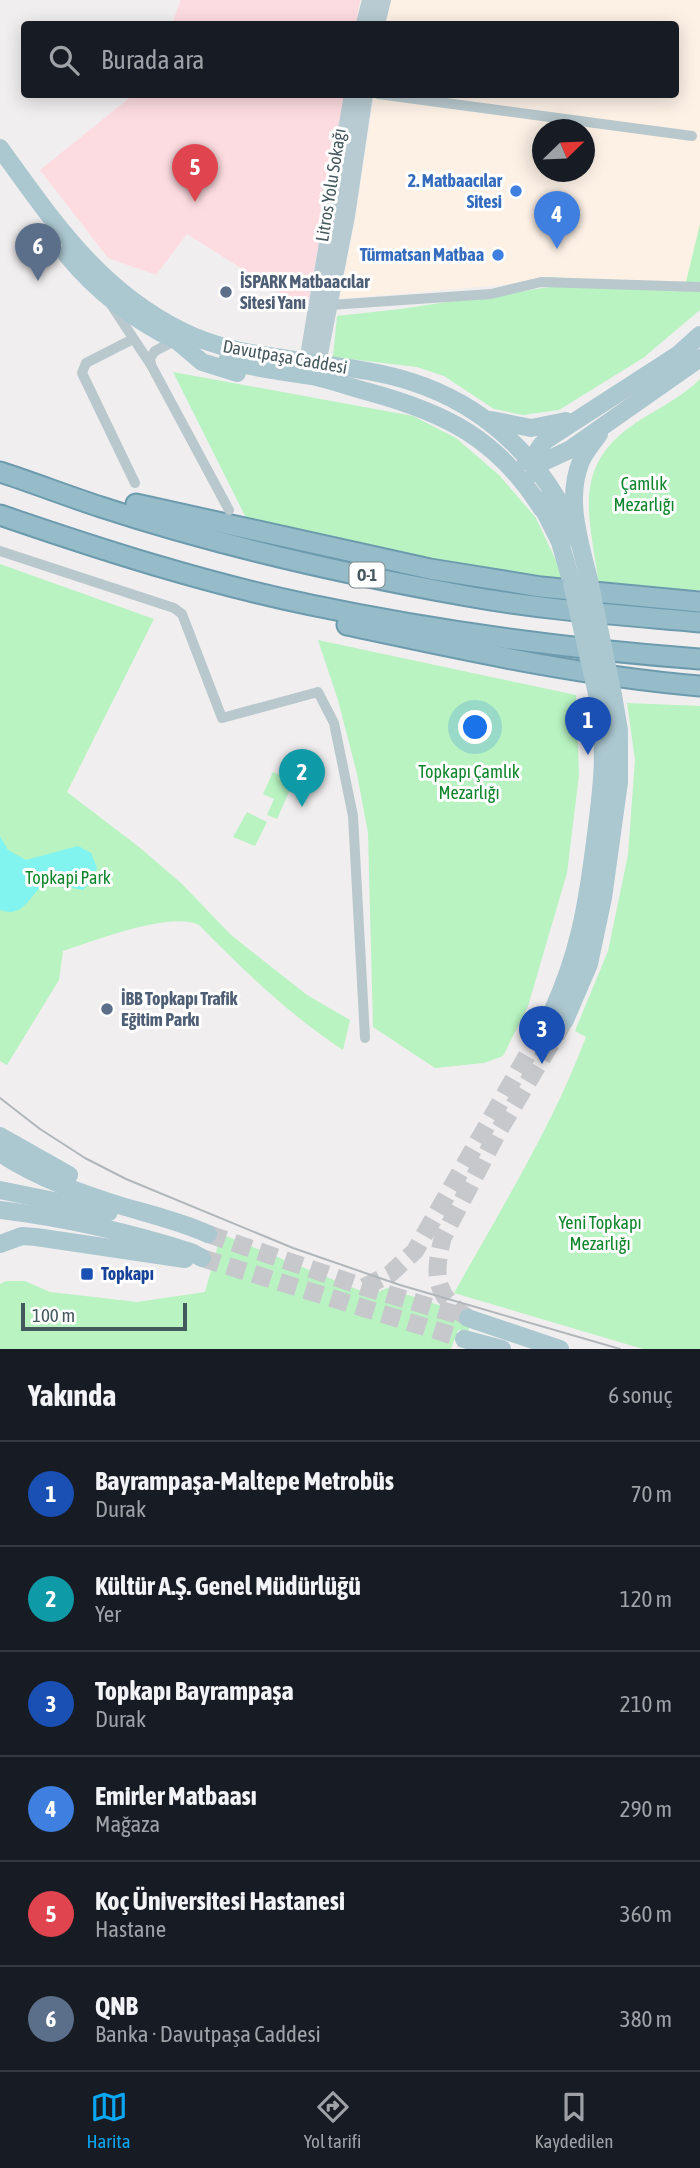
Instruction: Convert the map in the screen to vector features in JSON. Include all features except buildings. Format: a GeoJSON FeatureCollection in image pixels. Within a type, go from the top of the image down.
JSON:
{"type":"FeatureCollection","features":[{"type":"Feature","properties":{"kind":"highway","name":"O-1"},"geometry":{"type":"LineString","coordinates":[[0,472],[112,510],[237,546],[467,596],[569,611],[700,622]]}},
{"type":"Feature","properties":{"kind":"highway"},"geometry":{"type":"LineString","coordinates":[[42,485],[100,495],[430,569],[541,587],[700,602]]}},
{"type":"Feature","properties":{"kind":"highway","name":"O-1"},"geometry":{"type":"LineString","coordinates":[[0,515],[108,551],[310,605],[480,636],[578,649],[700,659]]}},
{"type":"Feature","properties":{"kind":"highway"},"geometry":{"type":"LineString","coordinates":[[252,591],[277,608],[400,636],[583,671],[700,686]]}},
{"type":"Feature","properties":{"kind":"main road"},"geometry":{"type":"LineString","coordinates":[[365,21],[370,0]]}},
{"type":"Feature","properties":{"kind":"main road"},"geometry":{"type":"LineString","coordinates":[[378,21],[383,0]]}},
{"type":"Feature","properties":{"kind":"main road","name":"Litros Yolu Sokağı"},"geometry":{"type":"LineString","coordinates":[[311,369],[351,98]]}},
{"type":"Feature","properties":{"kind":"main road","name":"Litros Yolu Sokağı"},"geometry":{"type":"LineString","coordinates":[[311,369],[330,305],[364,98]]}},
{"type":"Feature","properties":{"kind":"main road","name":"Davutpaşa Caddesi"},"geometry":{"type":"LineString","coordinates":[[0,148],[68,241],[128,298],[181,331],[222,347],[311,369],[425,408],[470,433],[499,455],[542,509]]}},
{"type":"Feature","properties":{"kind":"main road","name":"Davutpaşa Caddesi"},"geometry":{"type":"LineString","coordinates":[[0,166],[79,270],[105,295],[152,329],[229,361],[413,382],[455,400],[485,418],[533,463],[562,506],[578,541]]}},
{"type":"Feature","properties":{"kind":"main road"},"geometry":{"type":"LineString","coordinates":[[581,582],[542,509],[533,463],[539,447],[580,417],[678,354],[700,335]]}},
{"type":"Feature","properties":{"kind":"main road"},"geometry":{"type":"LineString","coordinates":[[425,408],[461,419],[480,430],[510,455],[533,463],[549,460],[700,358]]}},
{"type":"Feature","properties":{"kind":"main road"},"geometry":{"type":"LineString","coordinates":[[485,418],[531,428],[580,417]]}},
{"type":"Feature","properties":{"kind":"main road"},"geometry":{"type":"LineString","coordinates":[[558,1016],[589,964],[603,898],[619,782],[620,730],[606,696],[581,582],[574,505],[581,460],[603,426]]}},
{"type":"Feature","properties":{"kind":"main road"},"geometry":{"type":"LineString","coordinates":[[0,1136],[127,1207]]}},
{"type":"Feature","properties":{"kind":"main road"},"geometry":{"type":"LineString","coordinates":[[0,1153],[42,1176],[208,1234],[191,1233],[79,1205],[0,1190]]}},
{"type":"Feature","properties":{"kind":"main road"},"geometry":{"type":"LineString","coordinates":[[0,1210],[64,1218],[111,1228],[191,1252],[202,1258],[183,1259],[22,1236],[0,1244]]}},
{"type":"Feature","properties":{"kind":"main road"},"geometry":{"type":"LineString","coordinates":[[468,1318],[560,1349]]}},
{"type":"Feature","properties":{"kind":"main road"},"geometry":{"type":"LineString","coordinates":[[464,1339],[502,1349]]}},
{"type":"Feature","properties":{"kind":"street"},"geometry":{"type":"LineString","coordinates":[[408,98],[692,136]]}},
{"type":"Feature","properties":{"kind":"street"},"geometry":{"type":"LineString","coordinates":[[330,305],[491,295],[541,282],[700,287]]}},
{"type":"Feature","properties":{"kind":"street"},"geometry":{"type":"LineString","coordinates":[[105,295],[151,365],[229,510]]}},
{"type":"Feature","properties":{"kind":"street"},"geometry":{"type":"LineString","coordinates":[[133,339],[86,363],[82,373],[135,483]]}},
{"type":"Feature","properties":{"kind":"street"},"geometry":{"type":"LineString","coordinates":[[151,365],[150,358],[155,351],[176,340]]}},
{"type":"Feature","properties":{"kind":"street"},"geometry":{"type":"LineString","coordinates":[[0,551],[174,608],[182,614],[222,718],[318,692],[334,723],[353,816],[365,1038]]}},
{"type":"Feature","properties":{"kind":"shaded area"},"geometry":{"type":"Polygon","coordinates":[[[181,0],[360,0],[356,21],[173,21],[181,0]]]}},
{"type":"Feature","properties":{"kind":"shaded area","name":"2. Matbaacılar Sitesi"},"geometry":{"type":"Polygon","coordinates":[[[388,0],[700,0],[700,224],[685,286],[548,277],[523,283],[339,299],[355,221],[374,98],[679,98],[679,21],[385,21],[388,0]]]}},
{"type":"Feature","properties":{"kind":"shaded area"},"geometry":{"type":"Polygon","coordinates":[[[129,98],[343,98],[307,310],[187,234],[156,275],[108,258],[40,170],[129,98]]]}},
{"type":"Feature","properties":{"kind":"green space"},"geometry":{"type":"Polygon","coordinates":[[[700,224],[700,310],[643,358],[559,410],[523,415],[494,409],[444,376],[417,367],[333,357],[337,316],[550,287],[548,277],[685,286],[700,224]]]}},
{"type":"Feature","properties":{"kind":"green space"},"geometry":{"type":"Polygon","coordinates":[[[173,372],[413,416],[456,438],[499,475],[536,518],[558,565],[563,583],[518,578],[248,522],[173,372]]]}},
{"type":"Feature","properties":{"kind":"green space","name":"Çamlık Mezarlığı"},"geometry":{"type":"Polygon","coordinates":[[[700,379],[700,590],[599,587],[589,517],[589,496],[601,457],[615,439],[700,379]]]}},
{"type":"Feature","properties":{"kind":"green space","name":"Topkapi Park"},"geometry":{"type":"Polygon","coordinates":[[[0,564],[154,619],[67,792],[181,883],[231,935],[307,995],[350,1020],[343,1050],[268,992],[199,925],[170,922],[132,929],[63,951],[59,980],[7,1065],[0,1061],[0,564]]]}},
{"type":"Feature","properties":{"kind":"green space","name":"Topkapı Çamlık Mezarlığı"},"geometry":{"type":"Polygon","coordinates":[[[318,640],[576,695],[579,775],[567,873],[528,1006],[503,1056],[484,1063],[435,1068],[373,1027],[368,833],[357,774],[338,700],[318,640]]]}},
{"type":"Feature","properties":{"kind":"green space","name":"Yeni Topkapı Mezarlığı"},"geometry":{"type":"Polygon","coordinates":[[[627,703],[700,706],[700,1349],[643,1349],[454,1293],[542,1135],[586,1037],[575,1031],[608,951],[628,855],[635,760],[627,703]]]}},
{"type":"Feature","properties":{"kind":"green space"},"geometry":{"type":"Polygon","coordinates":[[[273,772],[293,783],[277,819],[267,815],[274,799],[263,794],[273,772]]]}},
{"type":"Feature","properties":{"kind":"green space"},"geometry":{"type":"Polygon","coordinates":[[[247,812],[267,822],[255,846],[233,837],[247,812]]]}},
{"type":"Feature","properties":{"kind":"green space"},"geometry":{"type":"Polygon","coordinates":[[[221,1234],[371,1295],[387,1288],[472,1316],[468,1332],[458,1330],[451,1349],[0,1349],[0,1284],[6,1281],[25,1281],[50,1292],[137,1302],[205,1292],[221,1234]]]}},
{"type":"Feature","properties":{"kind":"water"},"geometry":{"type":"Polygon","coordinates":[[[0,836],[8,850],[26,860],[78,846],[91,853],[97,868],[91,882],[83,890],[46,883],[21,908],[8,912],[0,910],[0,836]]]}},
{"type":"Feature","properties":{"kind":"tunnel"},"geometry":{"type":"LineString","coordinates":[[364,1287],[390,1274],[415,1251],[552,1012]]}},
{"type":"Feature","properties":{"kind":"tunnel"},"geometry":{"type":"LineString","coordinates":[[468,1318],[448,1301],[439,1283],[438,1262],[443,1237],[498,1132],[565,1020]]}},
{"type":"Feature","properties":{"kind":"tunnel"},"geometry":{"type":"LineString","coordinates":[[208,1234],[364,1287],[458,1315]]}},
{"type":"Feature","properties":{"kind":"tunnel"},"geometry":{"type":"LineString","coordinates":[[202,1258],[464,1339]]}},
{"type":"Feature","properties":{"kind":"tram line"},"geometry":{"type":"LineString","coordinates":[[0,1098],[40,1129],[85,1158],[126,1179],[293,1248],[400,1285],[620,1349]]}},
{"type":"Feature","properties":{"kind":"place","name":"2. Matbaacılar Sitesi"},"geometry":{"type":"Point","coordinates":[516,191]}},
{"type":"Feature","properties":{"kind":"place","name":"Koç Üniversitesi Hastanesi"},"geometry":{"type":"Point","coordinates":[195,202]}},
{"type":"Feature","properties":{"kind":"place","name":"Emirler Matbaası"},"geometry":{"type":"Point","coordinates":[557,249]}},
{"type":"Feature","properties":{"kind":"place","name":"Türmatsan Matbaa"},"geometry":{"type":"Point","coordinates":[498,255]}},
{"type":"Feature","properties":{"kind":"place","name":"QNB"},"geometry":{"type":"Point","coordinates":[38,281]}},
{"type":"Feature","properties":{"kind":"place","name":"İSPARK Matbaacılar Sitesi Yanı"},"geometry":{"type":"Point","coordinates":[226,292]}},
{"type":"Feature","properties":{"kind":"place","name":"Bayrampaşa-Maltepe Metrobüs"},"geometry":{"type":"Point","coordinates":[588,755]}},
{"type":"Feature","properties":{"kind":"place","name":"Kültür A.Ş. Genel Müdürlüğü"},"geometry":{"type":"Point","coordinates":[302,807]}},
{"type":"Feature","properties":{"kind":"place","name":"İBB Topkapı Trafik Eğitim Parkı"},"geometry":{"type":"Point","coordinates":[107,1009]}},
{"type":"Feature","properties":{"kind":"place","name":"Topkapı Bayrampaşa"},"geometry":{"type":"Point","coordinates":[542,1064]}},
{"type":"Feature","properties":{"kind":"place","name":"Topkapı"},"geometry":{"type":"Point","coordinates":[87,1274]}}]}
